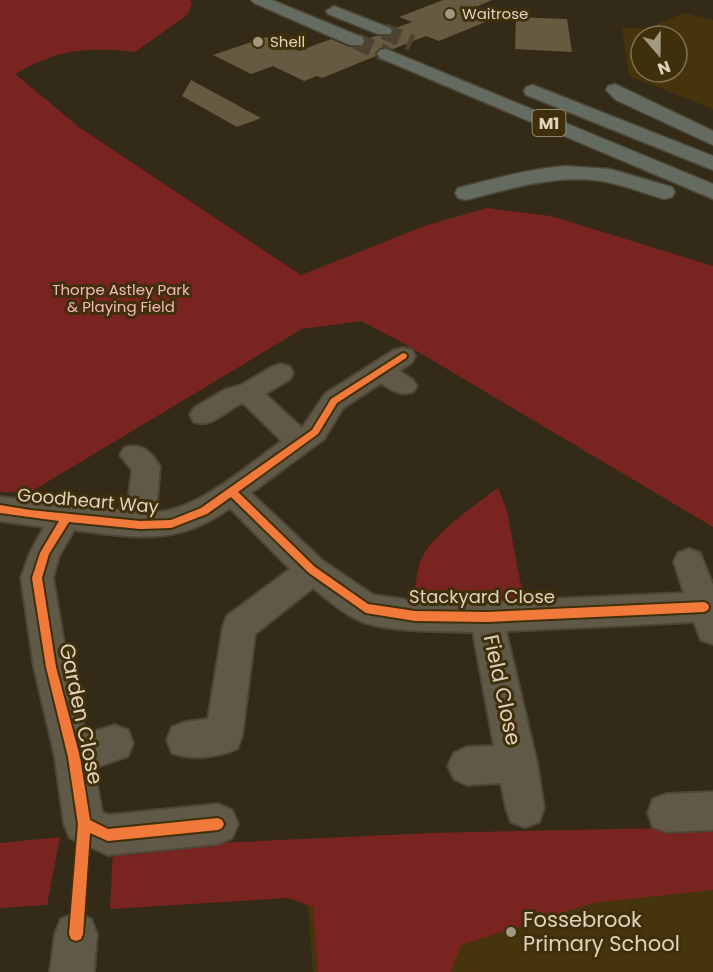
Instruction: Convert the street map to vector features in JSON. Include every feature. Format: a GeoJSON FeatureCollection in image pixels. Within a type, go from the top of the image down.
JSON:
{"type":"FeatureCollection","features":[{"type":"Feature","properties":{"kind":"highway"},"geometry":{"type":"LineString","coordinates":[[259,0],[356,41]]}},
{"type":"Feature","properties":{"kind":"highway"},"geometry":{"type":"LineString","coordinates":[[318,4],[384,31]]}},
{"type":"Feature","properties":{"kind":"highway","name":"M1"},"geometry":{"type":"LineString","coordinates":[[386,54],[713,192]]}},
{"type":"Feature","properties":{"kind":"highway","name":"M1"},"geometry":{"type":"LineString","coordinates":[[519,86],[713,164]]}},
{"type":"Feature","properties":{"kind":"highway"},"geometry":{"type":"LineString","coordinates":[[615,90],[713,139]]}},
{"type":"Feature","properties":{"kind":"highway"},"geometry":{"type":"LineString","coordinates":[[466,193],[527,176],[583,171],[632,181],[713,211]]}},
{"type":"Feature","properties":{"kind":"street","name":"Goodheart Way"},"geometry":{"type":"LineString","coordinates":[[0,509],[140,525],[171,524],[204,511],[315,432],[334,401],[392,363],[404,386]]}},
{"type":"Feature","properties":{"kind":"street"},"geometry":{"type":"LineString","coordinates":[[203,415],[234,392],[281,373]]}},
{"type":"Feature","properties":{"kind":"street"},"geometry":{"type":"LineString","coordinates":[[234,392],[300,442]]}},
{"type":"Feature","properties":{"kind":"street"},"geometry":{"type":"LineString","coordinates":[[134,455],[146,467],[140,525]]}},
{"type":"Feature","properties":{"kind":"street","name":"Stackyard Close"},"geometry":{"type":"LineString","coordinates":[[231,491],[312,570],[366,608],[415,616],[709,618],[689,562]]}},
{"type":"Feature","properties":{"kind":"street","name":"Garden Close"},"geometry":{"type":"LineString","coordinates":[[66,518],[45,553],[37,578],[51,667],[74,757],[84,824],[108,835],[218,824]]}},
{"type":"Feature","properties":{"kind":"street"},"geometry":{"type":"LineString","coordinates":[[184,740],[224,736],[239,627],[312,570]]}},
{"type":"Feature","properties":{"kind":"street","name":"Field Close"},"geometry":{"type":"LineString","coordinates":[[487,617],[518,763],[525,808]]}},
{"type":"Feature","properties":{"kind":"street"},"geometry":{"type":"LineString","coordinates":[[74,757],[115,743]]}},
{"type":"Feature","properties":{"kind":"street","name":"Field Close"},"geometry":{"type":"LineString","coordinates":[[467,766],[518,763]]}},
{"type":"Feature","properties":{"kind":"street"},"geometry":{"type":"LineString","coordinates":[[667,813],[713,811]]}},
{"type":"Feature","properties":{"kind":"shaded area"},"geometry":{"type":"Polygon","coordinates":[[[684,13],[713,20],[713,109],[649,84],[689,84],[689,24],[658,24],[684,13]]]}},
{"type":"Feature","properties":{"kind":"shaded area"},"geometry":{"type":"Polygon","coordinates":[[[622,27],[629,28],[629,76],[622,27]]]}},
{"type":"Feature","properties":{"kind":"shaded area","name":"Fossebrook Primary School"},"geometry":{"type":"Polygon","coordinates":[[[713,862],[713,972],[313,972],[307,892],[713,862]]]}},
{"type":"Feature","properties":{"kind":"green space","name":"Thorpe Astley Park & Playing Field"},"geometry":{"type":"Polygon","coordinates":[[[0,0],[190,0],[192,5],[187,15],[135,52],[86,50],[73,52],[46,59],[15,74],[79,127],[301,275],[424,226],[487,208],[551,216],[713,266],[713,527],[405,344],[361,321],[302,329],[29,493],[0,492],[0,0]]]}},
{"type":"Feature","properties":{"kind":"green space"},"geometry":{"type":"Polygon","coordinates":[[[498,488],[507,511],[520,581],[535,614],[415,616],[417,577],[424,554],[453,522],[498,488]]]}},
{"type":"Feature","properties":{"kind":"green space"},"geometry":{"type":"Polygon","coordinates":[[[713,827],[713,890],[592,903],[461,945],[451,972],[318,972],[313,907],[288,898],[110,909],[113,848],[430,833],[713,827]]]}},
{"type":"Feature","properties":{"kind":"green space"},"geometry":{"type":"Polygon","coordinates":[[[60,837],[47,905],[0,908],[0,843],[60,837]]]}},
{"type":"Feature","properties":{"kind":"building"},"geometry":{"type":"Polygon","coordinates":[[[443,0],[492,0],[460,14],[500,16],[439,41],[426,36],[393,49],[380,48],[375,53],[376,56],[322,78],[317,76],[304,81],[273,66],[251,74],[213,55],[266,37],[299,51],[331,39],[349,47],[362,47],[366,39],[390,36],[394,32],[393,29],[412,22],[399,17],[443,0]]]}},
{"type":"Feature","properties":{"kind":"building"},"geometry":{"type":"Polygon","coordinates":[[[516,17],[567,19],[572,52],[515,49],[516,17]]]}},
{"type":"Feature","properties":{"kind":"building"},"geometry":{"type":"Polygon","coordinates":[[[191,80],[261,118],[237,127],[182,96],[191,80]]]}},
{"type":"Feature","properties":{"kind":"tunnel"},"geometry":{"type":"LineString","coordinates":[[384,31],[412,43]]}},
{"type":"Feature","properties":{"kind":"tunnel"},"geometry":{"type":"LineString","coordinates":[[356,41],[386,54]]}},
{"type":"Feature","properties":{"kind":"cycle path"},"geometry":{"type":"LineString","coordinates":[[0,509],[140,525],[171,524],[204,511],[315,432],[334,401],[403,356]]}},
{"type":"Feature","properties":{"kind":"cycle path"},"geometry":{"type":"LineString","coordinates":[[231,491],[312,570],[366,608],[415,616],[487,617],[704,607]]}},
{"type":"Feature","properties":{"kind":"cycle path"},"geometry":{"type":"LineString","coordinates":[[66,518],[45,553],[37,578],[51,667],[74,757],[84,824],[108,835],[218,824]]}},
{"type":"Feature","properties":{"kind":"cycle path"},"geometry":{"type":"LineString","coordinates":[[76,934],[84,824]]}},
{"type":"Feature","properties":{"kind":"place","name":"Waitrose"},"geometry":{"type":"Point","coordinates":[450,14]}},
{"type":"Feature","properties":{"kind":"place","name":"Shell"},"geometry":{"type":"Point","coordinates":[258,42]}},
{"type":"Feature","properties":{"kind":"place","name":"Fossebrook Primary School"},"geometry":{"type":"Point","coordinates":[511,932]}}]}
